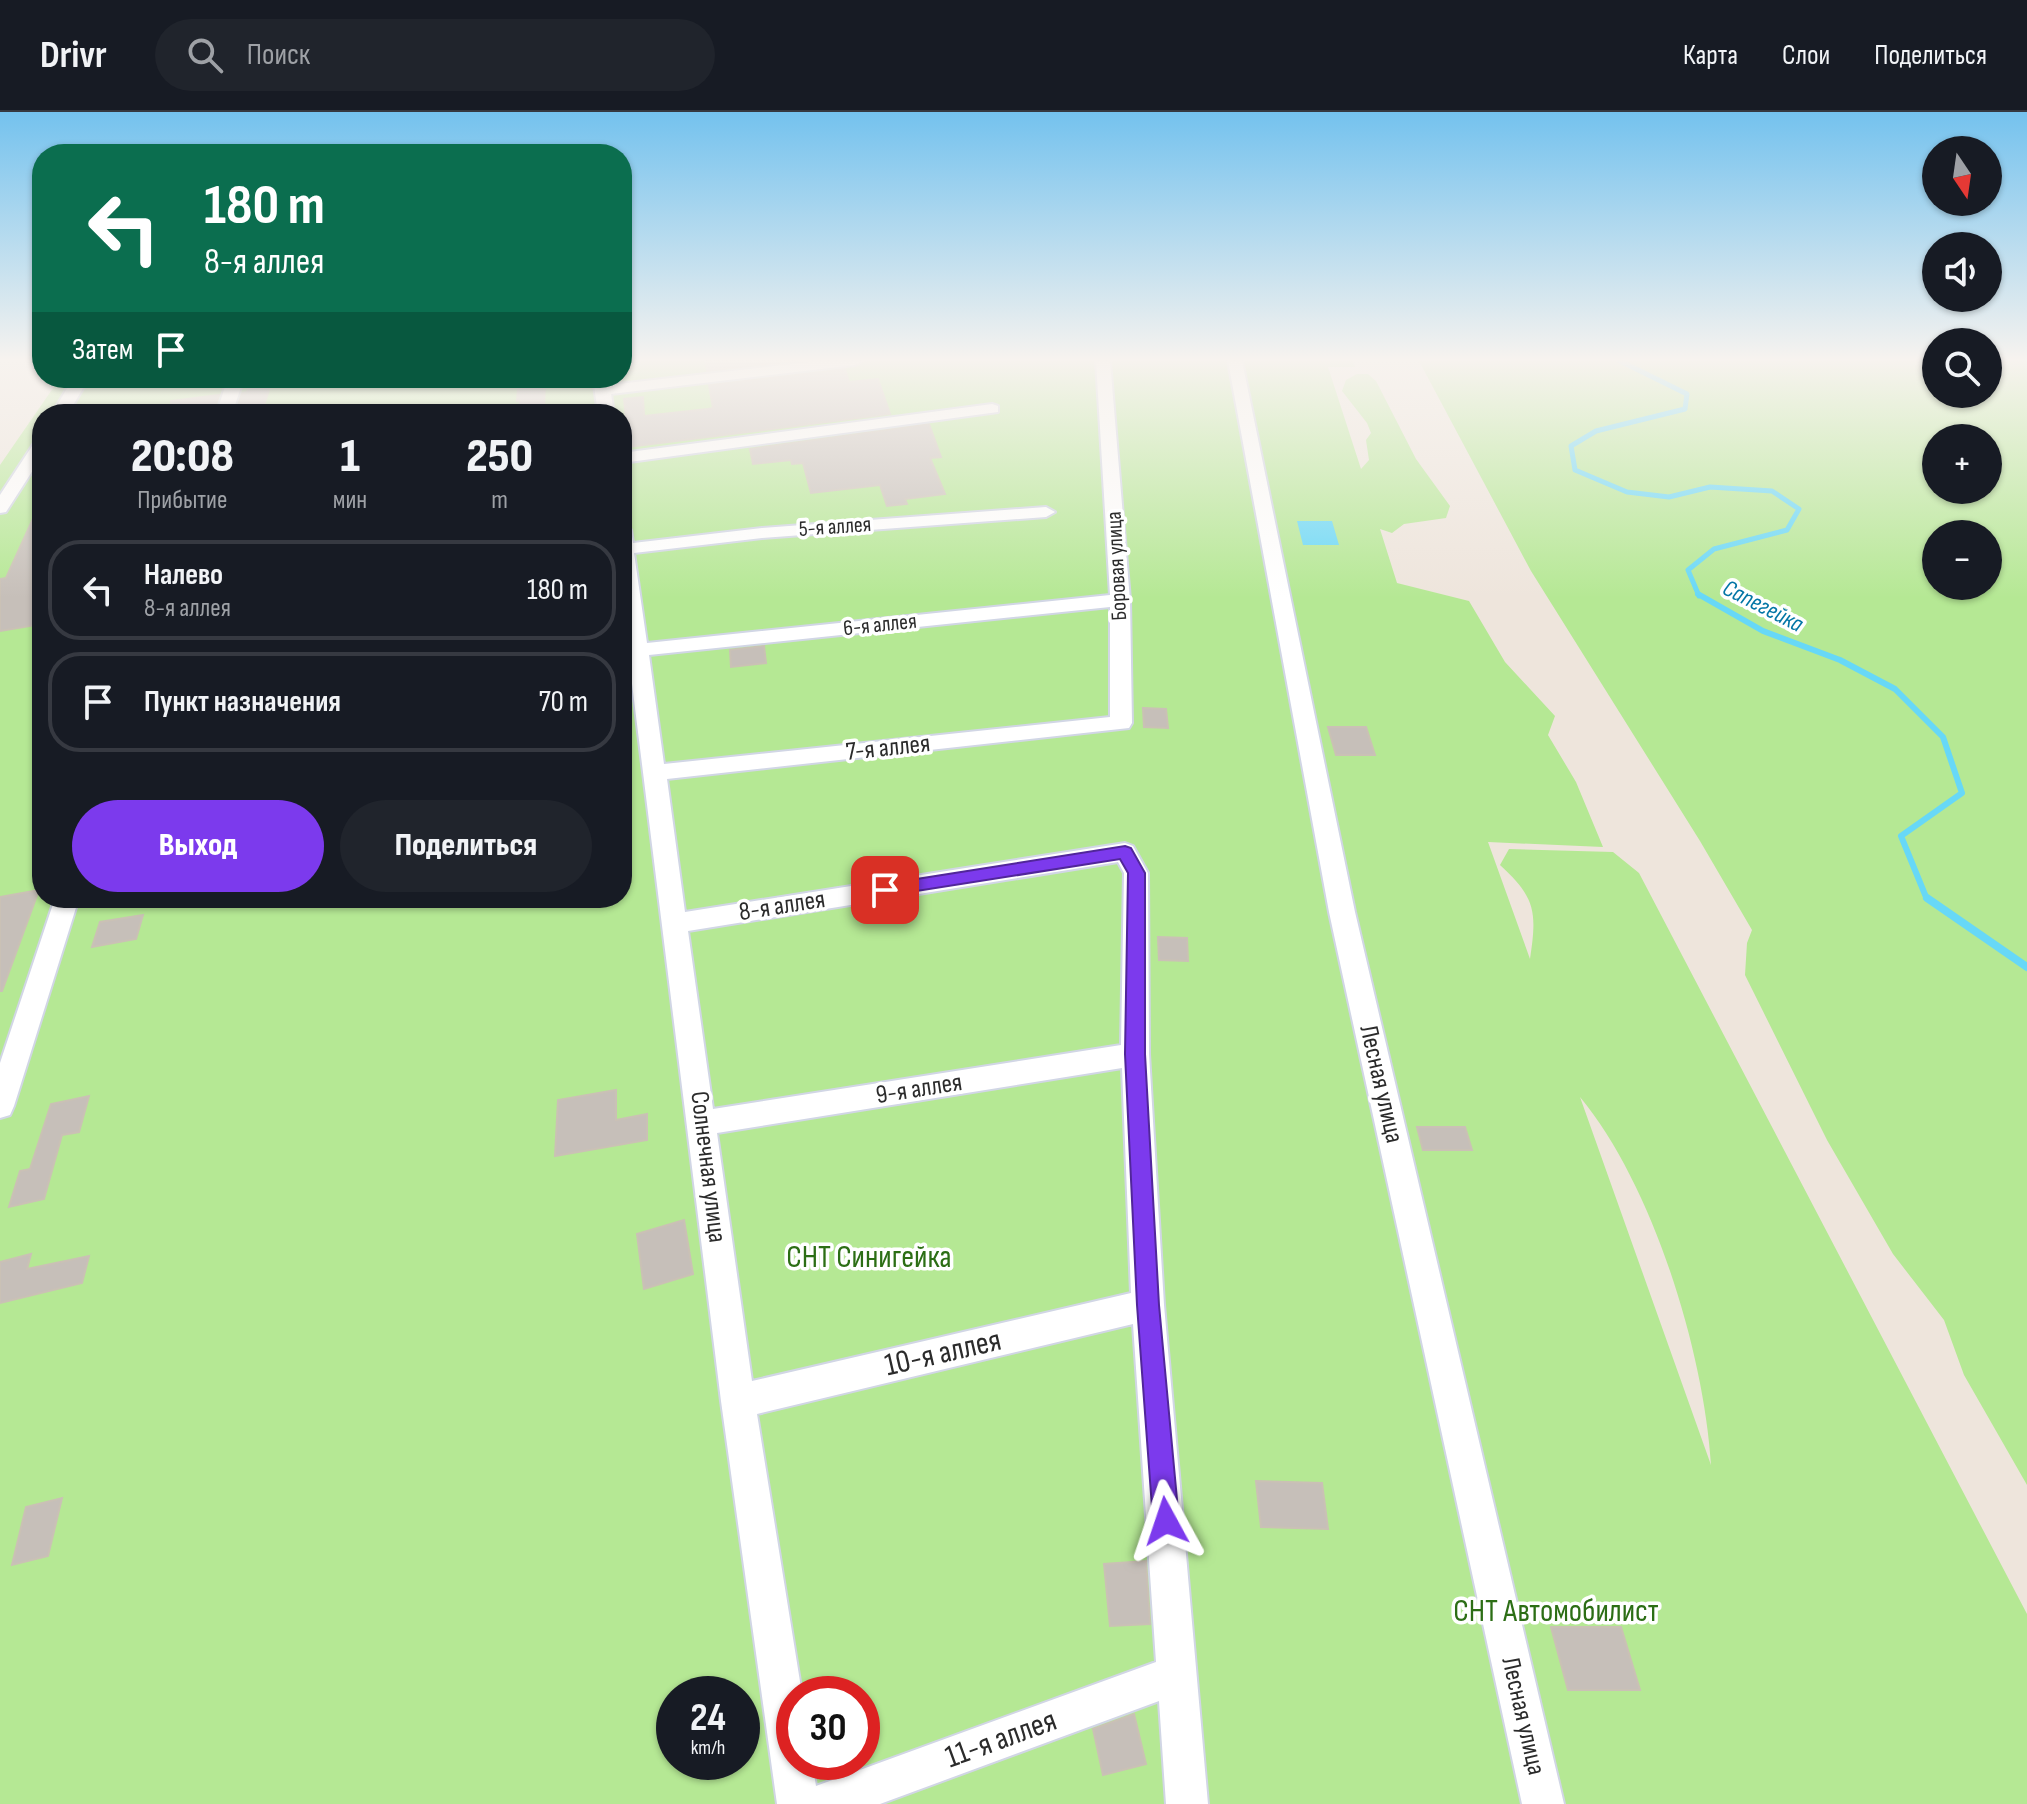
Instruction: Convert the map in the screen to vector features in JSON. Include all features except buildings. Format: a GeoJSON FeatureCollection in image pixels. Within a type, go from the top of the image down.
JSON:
{"type":"FeatureCollection","features":[{"type":"Feature","properties":{"kind":"street"},"geometry":{"type":"LineString","coordinates":[[632,457],[758,440]]}},
{"type":"Feature","properties":{"kind":"street","name":"Боровая улица"},"geometry":{"type":"LineString","coordinates":[[1109,440],[1120,600],[1121,723]]}},
{"type":"Feature","properties":{"kind":"street","name":"Лесная улица"},"geometry":{"type":"LineString","coordinates":[[1250,440],[1342,912],[1543,1804]]}},
{"type":"Feature","properties":{"kind":"street"},"geometry":{"type":"LineString","coordinates":[[0,508],[32,458]]}},
{"type":"Feature","properties":{"kind":"street","name":"5-я аллея"},"geometry":{"type":"LineString","coordinates":[[632,539],[762,533],[1046,512]]}},
{"type":"Feature","properties":{"kind":"street","name":"Солнечная улица"},"geometry":{"type":"LineString","coordinates":[[632,598],[738,1401],[798,1804]]}},
{"type":"Feature","properties":{"kind":"street","name":"6-я аллея"},"geometry":{"type":"LineString","coordinates":[[639,650],[1120,600]]}},
{"type":"Feature","properties":{"kind":"street","name":"7-я аллея"},"geometry":{"type":"LineString","coordinates":[[655,773],[1121,723]]}},
{"type":"Feature","properties":{"kind":"street","name":"8-я аллея"},"geometry":{"type":"LineString","coordinates":[[676,923],[1125,852],[1136,873],[1135,1054]]}},
{"type":"Feature","properties":{"kind":"street"},"geometry":{"type":"LineString","coordinates":[[0,1106],[64,908]]}},
{"type":"Feature","properties":{"kind":"street"},"geometry":{"type":"LineString","coordinates":[[1135,1054],[1148,1305],[1187,1804]]}},
{"type":"Feature","properties":{"kind":"street","name":"9-я аллея"},"geometry":{"type":"LineString","coordinates":[[703,1123],[1135,1054]]}},
{"type":"Feature","properties":{"kind":"street","name":"10-я аллея"},"geometry":{"type":"LineString","coordinates":[[738,1401],[1148,1305]]}},
{"type":"Feature","properties":{"kind":"street","name":"11-я аллея"},"geometry":{"type":"LineString","coordinates":[[823,1804],[1178,1674]]}},
{"type":"Feature","properties":{"kind":"green space","name":"СНТ Синигейка"},"geometry":{"type":"Polygon","coordinates":[[[17,440],[32,440],[32,908],[632,908],[632,440],[1352,440],[1361,469],[1369,460],[1366,440],[1406,440],[1450,506],[1446,518],[1404,524],[1392,533],[1380,529],[1397,583],[1469,601],[1505,662],[1555,716],[1548,735],[1576,782],[1603,847],[1488,842],[1530,959],[1533,929],[1531,907],[1521,887],[1500,865],[1509,849],[1613,852],[1639,873],[2027,1614],[2027,1804],[0,1804],[0,465],[17,440]],[[1580,1097],[1711,1465],[1698,1372],[1686,1322],[1652,1222],[1606,1133],[1580,1097]]]}},
{"type":"Feature","properties":{"kind":"green space"},"geometry":{"type":"Polygon","coordinates":[[[1461,440],[1922,440],[1922,504],[2002,504],[2002,440],[2027,440],[2027,1485],[1964,1375],[1944,1320],[1893,1254],[1827,1140],[1745,975],[1747,943],[1752,930],[1531,571],[1461,440]]]}},
{"type":"Feature","properties":{"kind":"water"},"geometry":{"type":"Polygon","coordinates":[[[1297,521],[1332,521],[1339,545],[1303,545],[1297,521]]]}},
{"type":"Feature","properties":{"kind":"waterway","name":"Сапегейка"},"geometry":{"type":"LineString","coordinates":[[1581,440],[1571,446],[1575,470],[1627,492],[1669,497],[1710,487],[1772,491],[1799,509],[1787,530],[1714,549],[1688,570],[1698,594]]}},
{"type":"Feature","properties":{"kind":"waterway","name":"Сапегейка"},"geometry":{"type":"LineString","coordinates":[[1698,594],[1763,631],[1840,660],[1895,689],[1943,737],[1962,793],[1901,836],[1926,897],[1930,900]]}},
{"type":"Feature","properties":{"kind":"waterway","name":"Сапегейка"},"geometry":{"type":"LineString","coordinates":[[1927,898],[2027,967]]}},
{"type":"Feature","properties":{"kind":"route"},"geometry":{"type":"LineString","coordinates":[[885,890],[1125,852],[1136,873],[1135,1054],[1148,1305],[1166,1521]]}},
{"type":"Feature","properties":{"kind":"park label","name":"СНТ Автомобилист"},"geometry":{"type":"Point","coordinates":[1556,1611]}}]}
